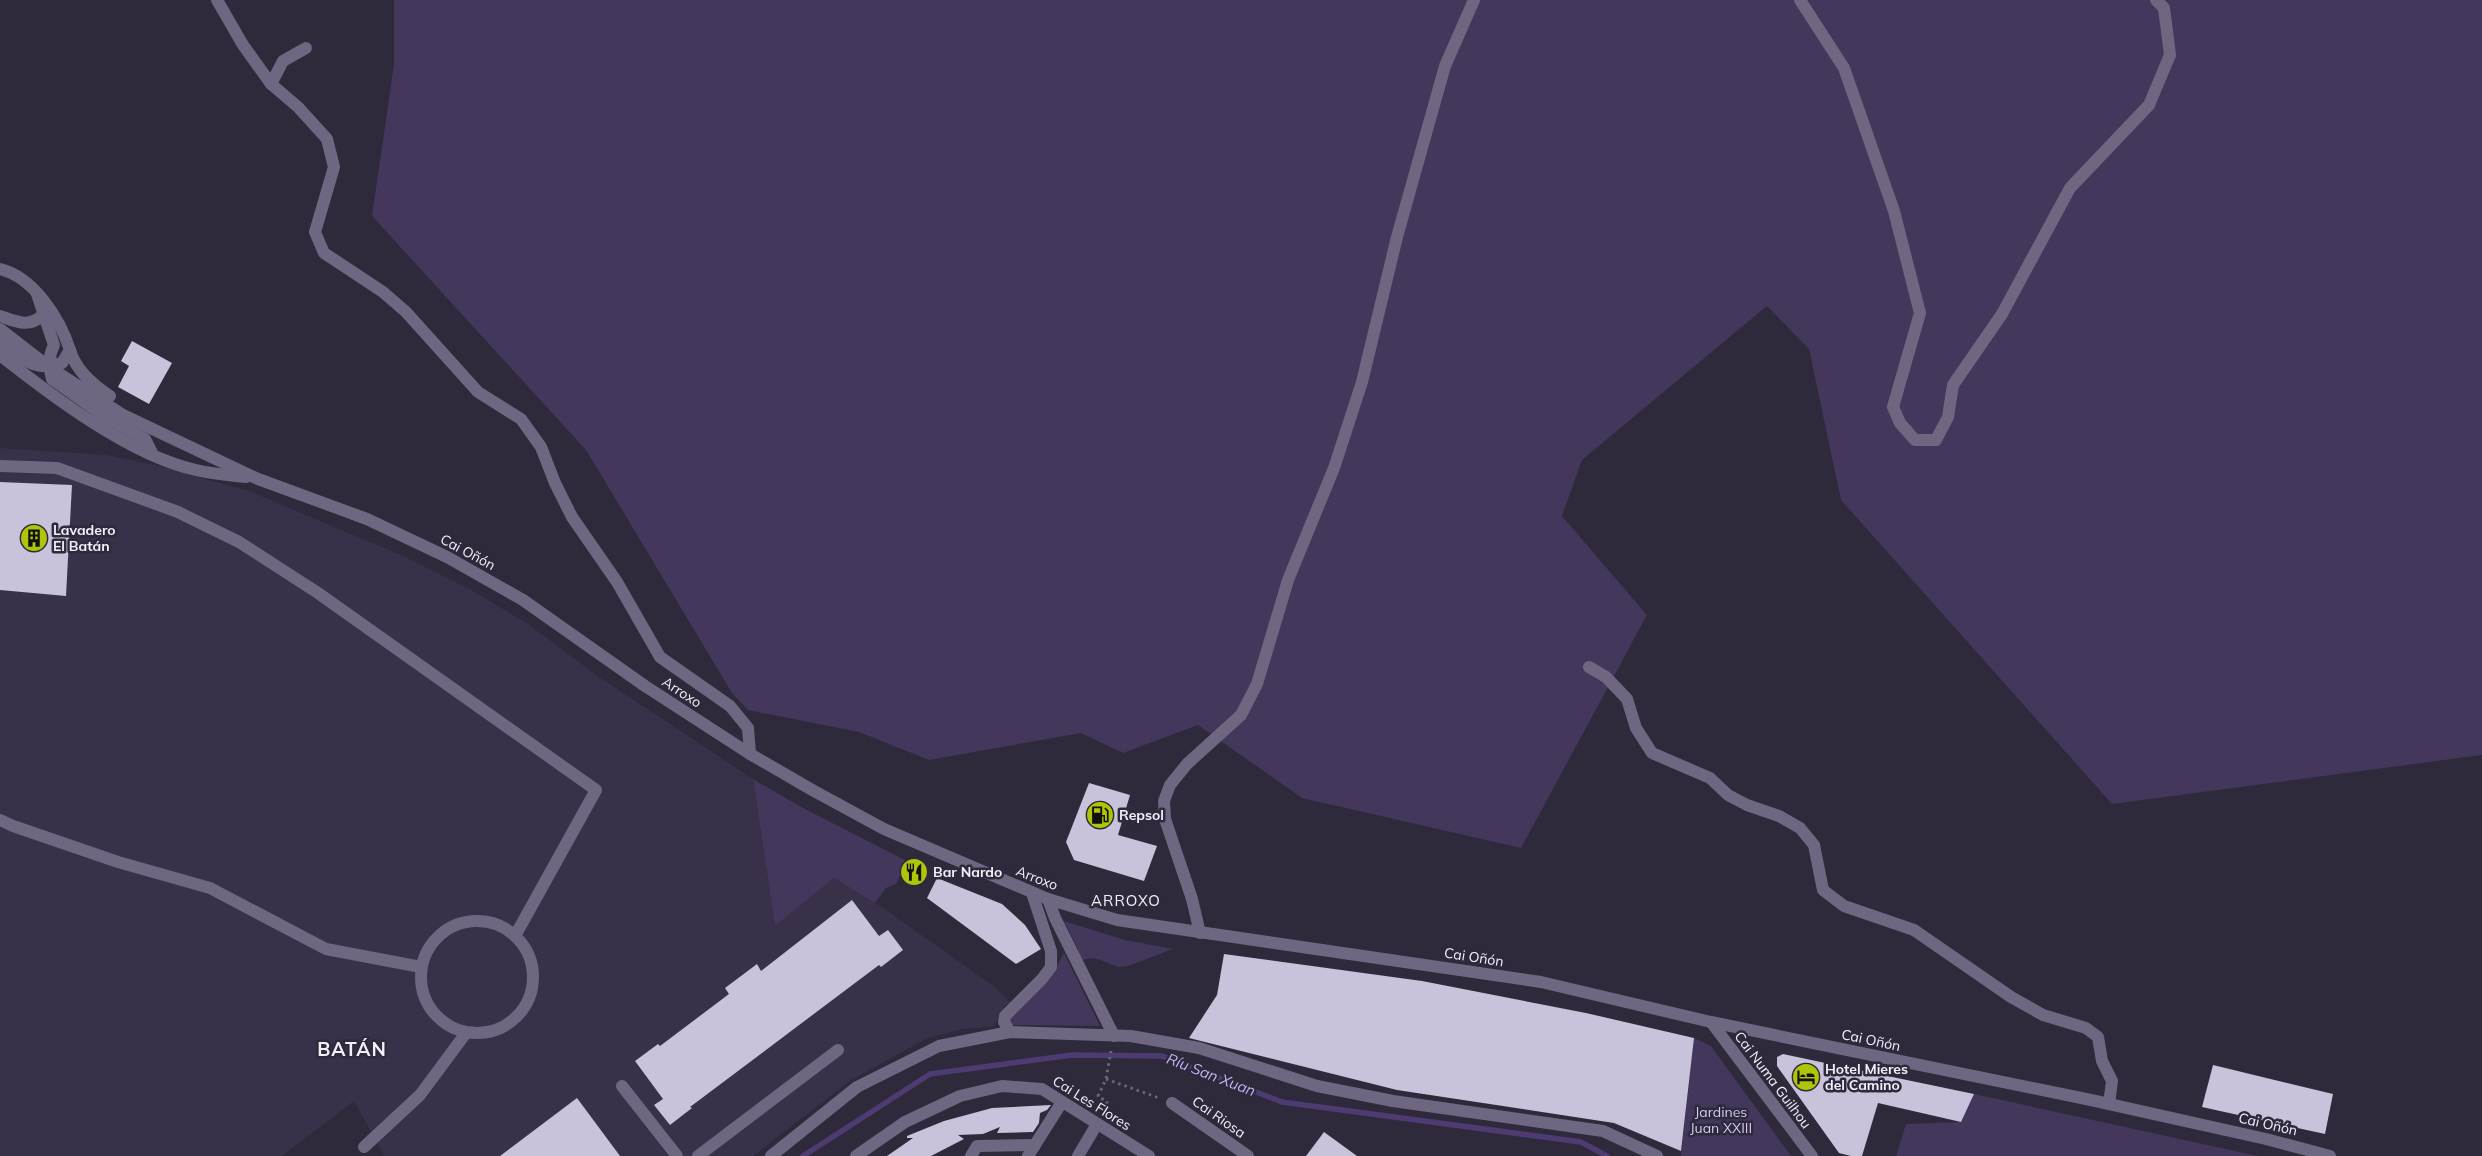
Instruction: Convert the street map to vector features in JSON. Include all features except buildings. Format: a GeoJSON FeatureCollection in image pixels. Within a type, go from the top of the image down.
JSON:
{"type":"FeatureCollection","features":[{"type":"Feature","properties":{"kind":"street"},"geometry":{"type":"LineString","coordinates":[[217,0],[243,45],[271,84],[298,107],[327,139],[334,167],[315,232],[324,253],[382,292],[406,312],[478,392],[521,419],[541,447],[555,483],[572,517],[617,582],[660,657],[730,706],[748,728],[750,754]]}},
{"type":"Feature","properties":{"kind":"street"},"geometry":{"type":"LineString","coordinates":[[1200,933],[1192,899],[1164,819],[1164,801],[1170,786],[1187,764],[1241,715],[1257,684],[1288,580],[1334,468],[1360,390],[1397,238],[1444,66],[1474,0]]}},
{"type":"Feature","properties":{"kind":"street"},"geometry":{"type":"LineString","coordinates":[[1800,0],[1844,68],[1894,211],[1920,313],[1893,407],[1900,423],[1915,440],[1936,440],[1948,417],[1953,385],[2002,314],[2070,188],[2149,105],[2170,55],[2164,8],[2156,0]]}},
{"type":"Feature","properties":{"kind":"street"},"geometry":{"type":"LineString","coordinates":[[271,84],[283,61],[306,48]]}},
{"type":"Feature","properties":{"kind":"street"},"geometry":{"type":"LineString","coordinates":[[0,269],[25,280],[51,310],[63,329],[73,360],[83,374],[97,388],[124,405],[192,440],[203,453]]}},
{"type":"Feature","properties":{"kind":"street"},"geometry":{"type":"LineString","coordinates":[[37,294],[54,345],[50,354],[49,368],[52,379],[107,418],[145,440],[153,455]]}},
{"type":"Feature","properties":{"kind":"street"},"geometry":{"type":"LineString","coordinates":[[0,316],[22,324],[35,323],[43,315]]}},
{"type":"Feature","properties":{"kind":"street"},"geometry":{"type":"LineString","coordinates":[[0,329],[49,368],[123,415],[258,479]]}},
{"type":"Feature","properties":{"kind":"street"},"geometry":{"type":"LineString","coordinates":[[0,342],[32,366],[49,368],[62,364],[70,350]]}},
{"type":"Feature","properties":{"kind":"street"},"geometry":{"type":"LineString","coordinates":[[0,355],[45,389],[112,433],[153,455],[196,470],[258,479]]}},
{"type":"Feature","properties":{"kind":"street"},"geometry":{"type":"LineString","coordinates":[[0,466],[57,468],[178,512],[239,542],[318,593],[596,790],[515,936]]}},
{"type":"Feature","properties":{"kind":"street","name":"Cai Oñón"},"geometry":{"type":"LineString","coordinates":[[258,479],[367,519],[447,557],[523,600],[645,686]]}},
{"type":"Feature","properties":{"kind":"street"},"geometry":{"type":"LineString","coordinates":[[1589,667],[1606,677],[1627,699],[1636,728],[1652,753],[1710,778],[1728,795],[1747,805],[1779,816],[1800,828],[1814,845],[1823,890],[1844,906],[1914,930],[2011,997],[2043,1014],[2086,1028],[2098,1038],[2102,1061],[2112,1081],[2109,1104]]}},
{"type":"Feature","properties":{"kind":"street","name":"Arroxo"},"geometry":{"type":"LineString","coordinates":[[645,686],[750,754],[884,829],[1048,899],[1117,920],[1404,961]]}},
{"type":"Feature","properties":{"kind":"street"},"geometry":{"type":"LineString","coordinates":[[0,820],[118,862],[210,888],[326,949],[421,967]]}},
{"type":"Feature","properties":{"kind":"street"},"geometry":{"type":"LineString","coordinates":[[1010,1032],[1004,1022],[1005,1016],[1051,967],[1051,951],[1032,893]]}},
{"type":"Feature","properties":{"kind":"street"},"geometry":{"type":"LineString","coordinates":[[1048,899],[1055,918],[1114,1036]]}},
{"type":"Feature","properties":{"kind":"street"},"geometry":{"type":"LineString","coordinates":[[474,921],[498,925],[515,936],[526,949],[532,968],[532,988],[526,1004],[517,1016],[501,1028],[486,1033],[466,1033],[445,1024],[430,1010],[422,991],[421,967],[428,948],[440,934],[455,925],[474,921]]}},
{"type":"Feature","properties":{"kind":"street","name":"Cai Oñón"},"geometry":{"type":"LineString","coordinates":[[1404,961],[1540,982],[1711,1022],[2109,1104],[2266,1139],[2330,1156]]}},
{"type":"Feature","properties":{"kind":"street","name":"Cai Numa Guilhou"},"geometry":{"type":"LineString","coordinates":[[1711,1022],[1812,1156]]}},
{"type":"Feature","properties":{"kind":"street"},"geometry":{"type":"LineString","coordinates":[[770,1156],[857,1087],[939,1046],[1010,1032],[1131,1036],[1199,1048],[1317,1086],[1393,1102],[1603,1131],[1657,1156]]}},
{"type":"Feature","properties":{"kind":"street"},"geometry":{"type":"LineString","coordinates":[[364,1147],[420,1094],[466,1033]]}},
{"type":"Feature","properties":{"kind":"street"},"geometry":{"type":"LineString","coordinates":[[698,1156],[838,1050]]}},
{"type":"Feature","properties":{"kind":"street"},"geometry":{"type":"LineString","coordinates":[[622,1086],[677,1156]]}},
{"type":"Feature","properties":{"kind":"street","name":"Cai Les Flores"},"geometry":{"type":"LineString","coordinates":[[856,1156],[905,1122],[960,1096],[1002,1086],[1042,1088],[1146,1155]]}},
{"type":"Feature","properties":{"kind":"street"},"geometry":{"type":"LineString","coordinates":[[1028,1156],[1062,1102]]}},
{"type":"Feature","properties":{"kind":"street","name":"Cai Riosa"},"geometry":{"type":"LineString","coordinates":[[1172,1103],[1248,1156]]}},
{"type":"Feature","properties":{"kind":"street"},"geometry":{"type":"LineString","coordinates":[[1078,1156],[1101,1126]]}},
{"type":"Feature","properties":{"kind":"street"},"geometry":{"type":"LineString","coordinates":[[971,1156],[977,1146],[1035,1145]]}},
{"type":"Feature","properties":{"kind":"path"},"geometry":{"type":"LineString","coordinates":[[1107,1102],[1098,1096],[1106,1079],[1114,1036]]}},
{"type":"Feature","properties":{"kind":"path"},"geometry":{"type":"LineString","coordinates":[[1106,1079],[1172,1103]]}},
{"type":"Feature","properties":{"kind":"shaded area"},"geometry":{"type":"Polygon","coordinates":[[[0,448],[107,455],[155,465],[249,491],[401,555],[473,591],[528,624],[599,677],[753,779],[775,926],[834,878],[879,905],[995,987],[1011,1003],[1005,1005],[994,1026],[963,1029],[928,1038],[851,1080],[753,1156],[384,1156],[354,1101],[282,1156],[0,1156],[0,448]]]}},
{"type":"Feature","properties":{"kind":"green space"},"geometry":{"type":"Polygon","coordinates":[[[394,0],[2482,0],[2482,755],[2112,804],[1841,500],[1809,349],[1767,306],[1582,460],[1562,516],[1647,615],[1521,848],[1302,798],[1198,725],[1123,753],[1081,733],[929,760],[859,732],[748,710],[732,693],[586,450],[372,216],[394,64],[394,0]]]}},
{"type":"Feature","properties":{"kind":"green space"},"geometry":{"type":"Polygon","coordinates":[[[753,779],[803,808],[907,861],[896,884],[886,888],[875,903],[834,878],[775,926],[753,779]]]}},
{"type":"Feature","properties":{"kind":"green space"},"geometry":{"type":"Polygon","coordinates":[[[1064,921],[1125,940],[1173,949],[1124,967],[1115,966],[1093,958],[1083,960],[1076,952],[1078,949],[1064,921]]]}},
{"type":"Feature","properties":{"kind":"green space"},"geometry":{"type":"Polygon","coordinates":[[[1064,953],[1100,1026],[1012,1025],[1010,1021],[1011,1016],[1052,974],[1064,953]]]}},
{"type":"Feature","properties":{"kind":"green space","name":"Jardines Juan XXIII"},"geometry":{"type":"Polygon","coordinates":[[[1694,1038],[1711,1046],[1791,1156],[1681,1156],[1694,1038]]]}},
{"type":"Feature","properties":{"kind":"green space"},"geometry":{"type":"Polygon","coordinates":[[[1974,1094],[2258,1156],[1896,1156],[1906,1124],[1961,1122],[1974,1094]]]}},
{"type":"Feature","properties":{"kind":"waterway","name":"Ríu San Xuan"},"geometry":{"type":"LineString","coordinates":[[803,1156],[930,1074],[1072,1055],[1162,1056],[1282,1102],[1581,1142],[1607,1156]]}},
{"type":"Feature","properties":{"kind":"place","name":"Lavadero El Batán"},"geometry":{"type":"Point","coordinates":[34,538]}},
{"type":"Feature","properties":{"kind":"place","name":"Repsol"},"geometry":{"type":"Point","coordinates":[1100,815]}},
{"type":"Feature","properties":{"kind":"place","name":"Bar Nardo"},"geometry":{"type":"Point","coordinates":[914,872]}},
{"type":"Feature","properties":{"kind":"place","name":"Hotel Mieres del Camino"},"geometry":{"type":"Point","coordinates":[1806,1077]}},
{"type":"Feature","properties":{"kind":"district","name":"ARROXO"},"geometry":{"type":"Point","coordinates":[1126,901]}},
{"type":"Feature","properties":{"kind":"district","name":"BATÁN"},"geometry":{"type":"Point","coordinates":[352,1049]}}]}
